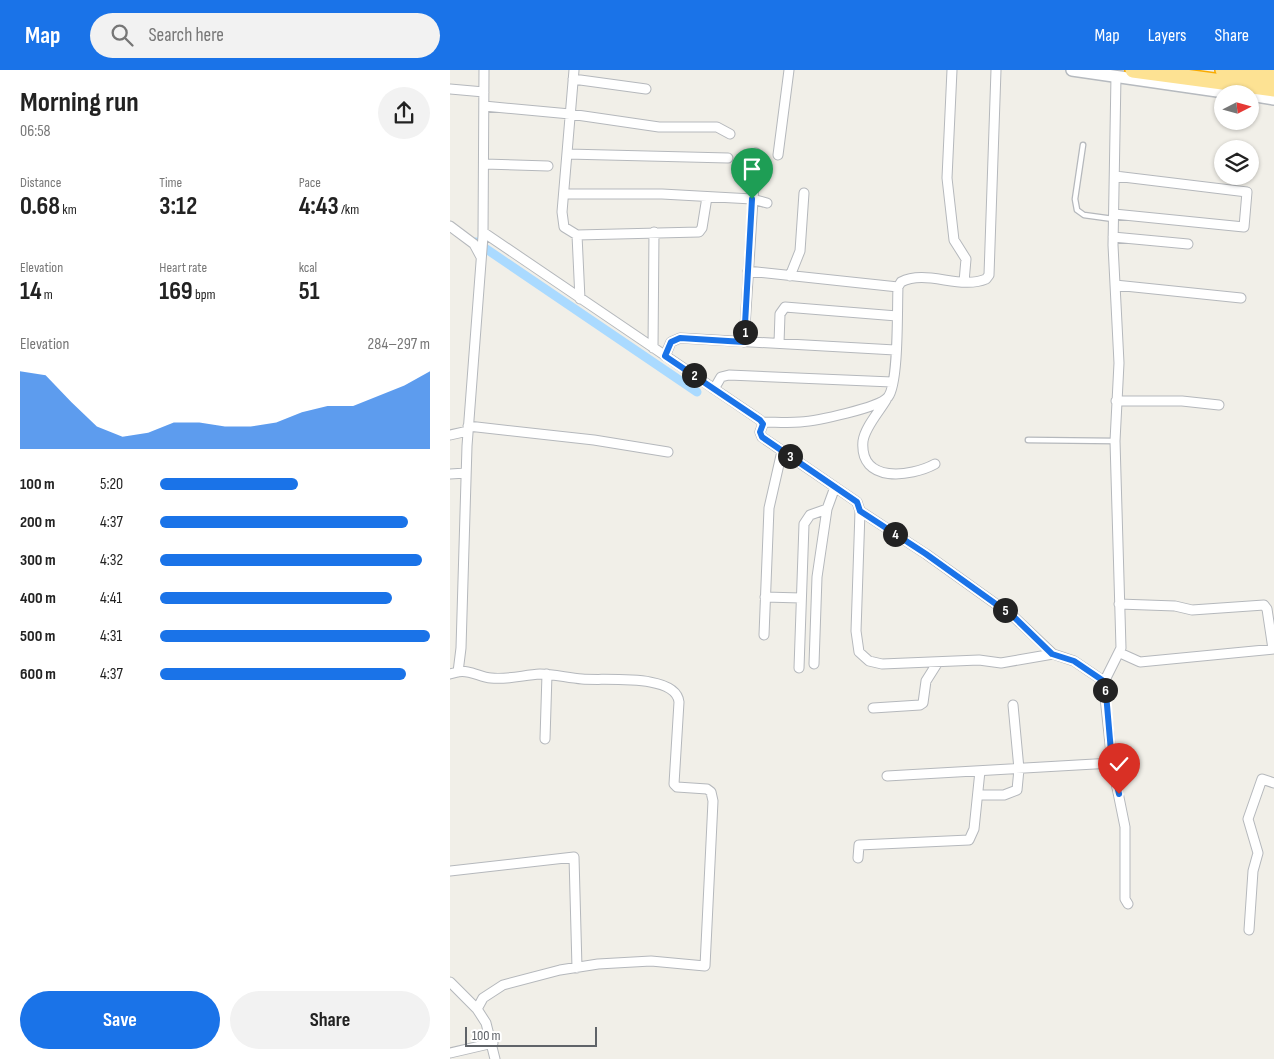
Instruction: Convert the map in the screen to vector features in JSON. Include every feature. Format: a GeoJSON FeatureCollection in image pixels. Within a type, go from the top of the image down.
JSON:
{"type":"FeatureCollection","features":[{"type":"Feature","properties":{"kind":"highway"},"geometry":{"type":"LineString","coordinates":[[1133,70],[1274,89]]}},
{"type":"Feature","properties":{"kind":"highway"},"geometry":{"type":"LineString","coordinates":[[1223,70],[1274,77]]}},
{"type":"Feature","properties":{"kind":"street"},"geometry":{"type":"LineString","coordinates":[[454,673],[461,648],[468,428],[482,256],[484,70]]}},
{"type":"Feature","properties":{"kind":"street"},"geometry":{"type":"LineString","coordinates":[[778,155],[789,70]]}},
{"type":"Feature","properties":{"kind":"street"},"geometry":{"type":"LineString","coordinates":[[952,70],[946,178],[954,240],[966,259],[964,282]]}},
{"type":"Feature","properties":{"kind":"street"},"geometry":{"type":"LineString","coordinates":[[935,464],[922,471],[898,474],[878,471],[870,464],[865,455],[863,440],[888,397],[892,382],[898,287],[901,282],[912,278],[964,282],[986,279],[990,268],[996,70]]}},
{"type":"Feature","properties":{"kind":"street"},"geometry":{"type":"LineString","coordinates":[[1072,70],[1214,90]]}},
{"type":"Feature","properties":{"kind":"street"},"geometry":{"type":"LineString","coordinates":[[646,89],[574,75],[566,154],[564,227],[577,235],[699,232],[702,228],[707,197]]}},
{"type":"Feature","properties":{"kind":"street"},"geometry":{"type":"LineString","coordinates":[[1116,76],[1113,237],[1118,363],[1115,441],[1120,653],[1105,682],[1112,763],[1125,827],[1125,899],[1128,904]]}},
{"type":"Feature","properties":{"kind":"street"},"geometry":{"type":"LineString","coordinates":[[450,90],[484,92]]}},
{"type":"Feature","properties":{"kind":"street"},"geometry":{"type":"LineString","coordinates":[[1259,96],[1274,99]]}},
{"type":"Feature","properties":{"kind":"street"},"geometry":{"type":"LineString","coordinates":[[484,106],[570,114],[659,127],[717,127],[730,134]]}},
{"type":"Feature","properties":{"kind":"street"},"geometry":{"type":"LineString","coordinates":[[744,342],[756,153]]}},
{"type":"Feature","properties":{"kind":"street"},"geometry":{"type":"LineString","coordinates":[[566,154],[728,158]]}},
{"type":"Feature","properties":{"kind":"street"},"geometry":{"type":"LineString","coordinates":[[484,164],[548,166]]}},
{"type":"Feature","properties":{"kind":"street"},"geometry":{"type":"LineString","coordinates":[[1114,217],[1244,227],[1247,192],[1115,176]]}},
{"type":"Feature","properties":{"kind":"street"},"geometry":{"type":"LineString","coordinates":[[790,276],[800,251],[804,193]]}},
{"type":"Feature","properties":{"kind":"street"},"geometry":{"type":"LineString","coordinates":[[564,194],[649,194],[752,199],[767,203]]}},
{"type":"Feature","properties":{"kind":"street"},"geometry":{"type":"LineString","coordinates":[[450,226],[474,244],[482,256]]}},
{"type":"Feature","properties":{"kind":"street"},"geometry":{"type":"LineString","coordinates":[[653,348],[654,232]]}},
{"type":"Feature","properties":{"kind":"street"},"geometry":{"type":"LineString","coordinates":[[483,234],[714,389],[762,427],[807,421],[863,410],[878,404],[888,397]]}},
{"type":"Feature","properties":{"kind":"street"},"geometry":{"type":"LineString","coordinates":[[577,235],[580,299]]}},
{"type":"Feature","properties":{"kind":"street"},"geometry":{"type":"LineString","coordinates":[[1113,237],[1188,244]]}},
{"type":"Feature","properties":{"kind":"street"},"geometry":{"type":"LineString","coordinates":[[748,271],[898,287]]}},
{"type":"Feature","properties":{"kind":"street"},"geometry":{"type":"LineString","coordinates":[[1115,285],[1241,298]]}},
{"type":"Feature","properties":{"kind":"street"},"geometry":{"type":"LineString","coordinates":[[779,343],[780,314],[785,307],[897,316]]}},
{"type":"Feature","properties":{"kind":"street"},"geometry":{"type":"LineString","coordinates":[[665,356],[671,342],[680,338],[895,350]]}},
{"type":"Feature","properties":{"kind":"street"},"geometry":{"type":"LineString","coordinates":[[714,389],[721,377],[729,375],[892,382]]}},
{"type":"Feature","properties":{"kind":"street"},"geometry":{"type":"LineString","coordinates":[[1116,401],[1194,402],[1219,405]]}},
{"type":"Feature","properties":{"kind":"street"},"geometry":{"type":"LineString","coordinates":[[762,427],[762,437],[857,502],[860,511],[856,631],[859,652],[869,661],[882,664],[979,660],[1001,663],[1052,654],[1074,661],[1105,682]]}},
{"type":"Feature","properties":{"kind":"street"},"geometry":{"type":"LineString","coordinates":[[450,435],[468,428],[594,440],[668,452]]}},
{"type":"Feature","properties":{"kind":"street"},"geometry":{"type":"LineString","coordinates":[[764,635],[769,508],[782,450]]}},
{"type":"Feature","properties":{"kind":"street"},"geometry":{"type":"LineString","coordinates":[[450,474],[466,473]]}},
{"type":"Feature","properties":{"kind":"street"},"geometry":{"type":"LineString","coordinates":[[814,664],[817,577],[827,510],[835,487]]}},
{"type":"Feature","properties":{"kind":"street"},"geometry":{"type":"LineString","coordinates":[[799,668],[804,524],[810,515],[827,510]]}},
{"type":"Feature","properties":{"kind":"street"},"geometry":{"type":"LineString","coordinates":[[860,511],[926,554],[1014,617],[1052,654]]}},
{"type":"Feature","properties":{"kind":"street"},"geometry":{"type":"LineString","coordinates":[[765,597],[802,598]]}},
{"type":"Feature","properties":{"kind":"street"},"geometry":{"type":"LineString","coordinates":[[1119,604],[1175,606],[1192,610],[1264,605],[1267,609],[1274,649],[1140,662],[1120,653]]}},
{"type":"Feature","properties":{"kind":"street"},"geometry":{"type":"LineString","coordinates":[[872,708],[920,705],[923,703],[926,681],[938,662]]}},
{"type":"Feature","properties":{"kind":"street"},"geometry":{"type":"LineString","coordinates":[[454,673],[463,670],[491,678],[547,674],[582,679],[647,682],[674,689],[678,694],[679,702],[674,784],[683,788],[707,789],[711,792],[713,801],[704,966],[651,961],[577,968],[503,985],[483,998],[477,1009]]}},
{"type":"Feature","properties":{"kind":"street"},"geometry":{"type":"LineString","coordinates":[[545,739],[547,674]]}},
{"type":"Feature","properties":{"kind":"street"},"geometry":{"type":"LineString","coordinates":[[978,795],[1004,795],[1018,790],[1019,769],[1013,705]]}},
{"type":"Feature","properties":{"kind":"street"},"geometry":{"type":"LineString","coordinates":[[888,776],[1112,763]]}},
{"type":"Feature","properties":{"kind":"street"},"geometry":{"type":"LineString","coordinates":[[858,858],[859,845],[969,840],[974,829],[980,771]]}},
{"type":"Feature","properties":{"kind":"street"},"geometry":{"type":"LineString","coordinates":[[1249,930],[1253,872],[1258,853],[1257,843],[1248,822],[1248,815],[1262,779],[1274,783]]}},
{"type":"Feature","properties":{"kind":"street"},"geometry":{"type":"LineString","coordinates":[[450,871],[574,857],[577,968]]}},
{"type":"Feature","properties":{"kind":"street"},"geometry":{"type":"LineString","coordinates":[[450,982],[477,1009],[486,1022],[496,1059]]}},
{"type":"Feature","properties":{"kind":"street"},"geometry":{"type":"LineString","coordinates":[[450,1053],[493,1043]]}},
{"type":"Feature","properties":{"kind":"lane"},"geometry":{"type":"LineString","coordinates":[[1083,145],[1075,200],[1077,210],[1084,215],[1114,217]]}},
{"type":"Feature","properties":{"kind":"lane"},"geometry":{"type":"LineString","coordinates":[[1028,440],[1115,441]]}},
{"type":"Feature","properties":{"kind":"waterway"},"geometry":{"type":"LineString","coordinates":[[476,242],[697,392]]}},
{"type":"Feature","properties":{"kind":"route"},"geometry":{"type":"LineString","coordinates":[[752,199],[744,342],[674,339],[665,356],[760,420],[763,424],[760,432],[762,437],[857,502],[860,506],[860,511],[926,554],[1014,617],[1052,654],[1074,661],[1105,682],[1104,688],[1112,763],[1119,794]]}}]}
